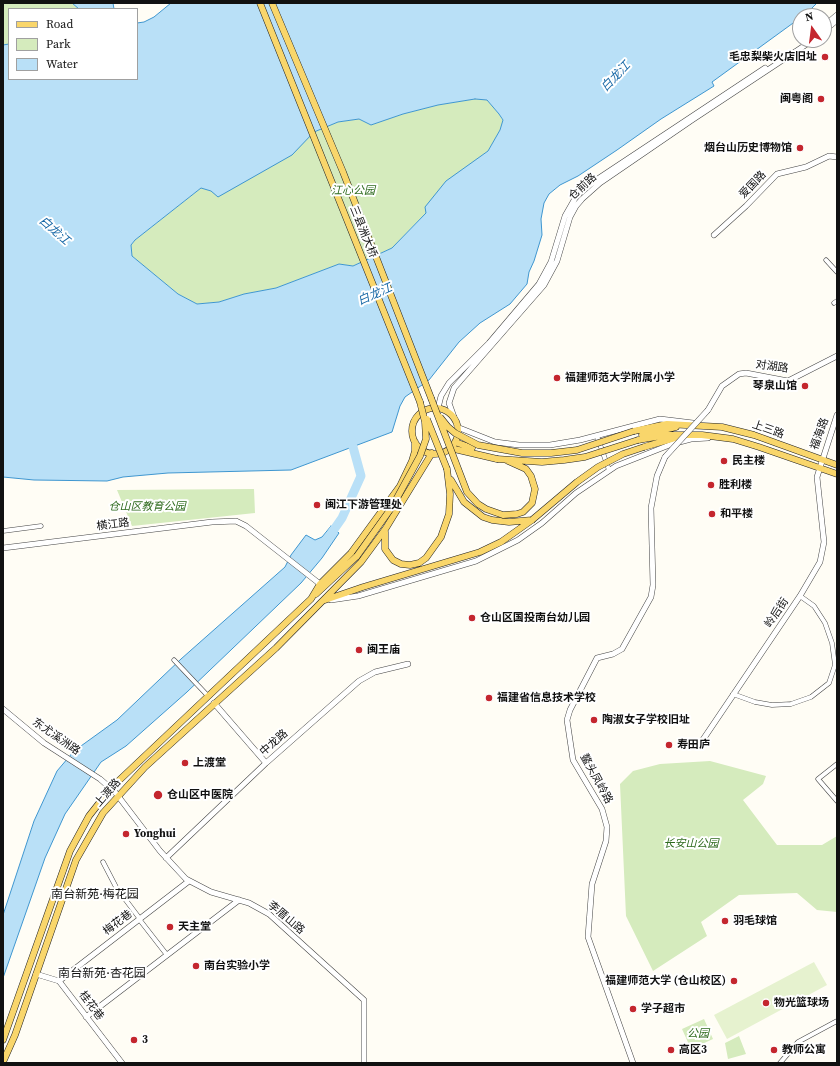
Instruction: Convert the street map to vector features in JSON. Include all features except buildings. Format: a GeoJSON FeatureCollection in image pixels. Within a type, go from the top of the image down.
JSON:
{"type":"FeatureCollection","features":[{"type":"Feature","properties":{"kind":"main road","name":"三县洲大桥"},"geometry":{"type":"LineString","coordinates":[[260,3],[420,402]]}},
{"type":"Feature","properties":{"kind":"main road","name":"三县洲大桥"},"geometry":{"type":"LineString","coordinates":[[272,3],[343,172],[431,398]]}},
{"type":"Feature","properties":{"kind":"main road"},"geometry":{"type":"LineString","coordinates":[[431,398],[442,420],[455,432],[478,445],[501,451],[551,454],[577,450],[636,436]]}},
{"type":"Feature","properties":{"kind":"main road"},"geometry":{"type":"LineString","coordinates":[[431,398],[467,492],[478,504],[486,509],[503,515],[523,512],[532,503],[535,495],[534,482],[526,469],[506,460],[455,442]]}},
{"type":"Feature","properties":{"kind":"main road"},"geometry":{"type":"LineString","coordinates":[[420,402],[454,486],[464,502],[483,516],[492,520],[509,522],[532,520]]}},
{"type":"Feature","properties":{"kind":"main road"},"geometry":{"type":"LineString","coordinates":[[311,599],[357,556],[392,507],[425,445],[425,422],[420,402]]}},
{"type":"Feature","properties":{"kind":"main road"},"geometry":{"type":"LineString","coordinates":[[430,408],[438,408],[445,410],[454,418],[458,433],[455,442],[450,448],[445,451],[432,453],[419,447],[415,442],[412,428],[418,415],[430,408]]}},
{"type":"Feature","properties":{"kind":"main road","name":"上三路"},"geometry":{"type":"LineString","coordinates":[[636,436],[667,424],[722,427],[754,435],[837,466]]}},
{"type":"Feature","properties":{"kind":"main road"},"geometry":{"type":"LineString","coordinates":[[324,601],[363,587],[480,552],[501,542],[532,520],[577,482],[598,467],[623,454],[683,435]]}},
{"type":"Feature","properties":{"kind":"main road","name":"上三路"},"geometry":{"type":"LineString","coordinates":[[636,436],[683,435],[718,437],[748,443],[837,474]]}},
{"type":"Feature","properties":{"kind":"main road"},"geometry":{"type":"LineString","coordinates":[[450,448],[497,457],[528,458],[567,456],[589,452],[636,436]]}},
{"type":"Feature","properties":{"kind":"main road"},"geometry":{"type":"LineString","coordinates":[[506,460],[542,462],[585,457],[636,436]]}},
{"type":"Feature","properties":{"kind":"main road","name":"上渡路"},"geometry":{"type":"LineString","coordinates":[[3,1040],[70,851],[89,816],[111,788],[311,599],[320,584],[351,553],[400,486],[412,462],[415,442]]}},
{"type":"Feature","properties":{"kind":"main road","name":"上渡路"},"geometry":{"type":"LineString","coordinates":[[3,1062],[11,1046],[78,854],[99,819],[118,795],[214,703],[276,648],[361,562],[386,528],[432,453]]}},
{"type":"Feature","properties":{"kind":"main road"},"geometry":{"type":"LineString","coordinates":[[386,528],[384,542],[385,549],[393,560],[401,564],[410,565],[426,558],[444,529],[449,514],[450,494],[447,469]]}},
{"type":"Feature","properties":{"kind":"street","name":"仓前路"},"geometry":{"type":"LineString","coordinates":[[438,408],[441,396],[449,383],[489,343],[539,284],[550,262],[568,210],[581,192],[683,121],[796,48]]}},
{"type":"Feature","properties":{"kind":"street","name":"仓前路"},"geometry":{"type":"LineString","coordinates":[[454,418],[449,403],[454,388],[544,285],[557,261],[570,217],[582,199],[600,183],[801,48]]}},
{"type":"Feature","properties":{"kind":"street","name":"爱国路"},"geometry":{"type":"LineString","coordinates":[[714,235],[746,206],[777,174],[806,167],[829,156],[837,157]]}},
{"type":"Feature","properties":{"kind":"street"},"geometry":{"type":"LineString","coordinates":[[826,260],[837,272]]}},
{"type":"Feature","properties":{"kind":"street","name":"对湖路"},"geometry":{"type":"LineString","coordinates":[[665,458],[708,410],[722,386],[739,374],[746,373],[788,381],[836,357]]}},
{"type":"Feature","properties":{"kind":"street","name":"福海路"},"geometry":{"type":"LineString","coordinates":[[819,468],[837,415]]}},
{"type":"Feature","properties":{"kind":"street"},"geometry":{"type":"LineString","coordinates":[[457,426],[495,442],[519,445],[550,445],[597,436],[637,423],[660,419],[704,425]]}},
{"type":"Feature","properties":{"kind":"street"},"geometry":{"type":"LineString","coordinates":[[597,436],[609,470]]}},
{"type":"Feature","properties":{"kind":"street"},"geometry":{"type":"LineString","coordinates":[[324,601],[358,596],[476,561],[499,551],[542,523],[576,493],[609,470],[672,444],[690,439],[718,437]]}},
{"type":"Feature","properties":{"kind":"street","name":"鳌头凤岭路"},"geometry":{"type":"LineString","coordinates":[[633,1063],[588,937],[592,884],[606,840],[606,827],[602,809],[573,760],[567,720],[570,710],[597,658],[613,654],[622,648],[651,597],[653,585],[651,508],[657,476],[665,458]]}},
{"type":"Feature","properties":{"kind":"street","name":"岭后街"},"geometry":{"type":"LineString","coordinates":[[702,741],[800,596],[816,570],[823,554],[824,542],[816,482],[819,468]]}},
{"type":"Feature","properties":{"kind":"street","name":"横江路"},"geometry":{"type":"LineString","coordinates":[[3,548],[226,521],[242,523],[284,558],[320,584]]}},
{"type":"Feature","properties":{"kind":"street"},"geometry":{"type":"LineString","coordinates":[[3,531],[41,526]]}},
{"type":"Feature","properties":{"kind":"street"},"geometry":{"type":"LineString","coordinates":[[733,694],[755,702],[772,705],[790,704],[812,697],[829,683],[835,665],[832,643],[825,623],[814,606],[800,596]]}},
{"type":"Feature","properties":{"kind":"street"},"geometry":{"type":"LineString","coordinates":[[174,660],[208,696]]}},
{"type":"Feature","properties":{"kind":"street","name":"中龙路"},"geometry":{"type":"LineString","coordinates":[[166,858],[266,763],[362,679],[375,672],[408,664]]}},
{"type":"Feature","properties":{"kind":"street"},"geometry":{"type":"LineString","coordinates":[[214,703],[266,763]]}},
{"type":"Feature","properties":{"kind":"street","name":"东尤溪洲路"},"geometry":{"type":"LineString","coordinates":[[3,709],[44,743],[100,778],[111,788]]}},
{"type":"Feature","properties":{"kind":"street"},"geometry":{"type":"LineString","coordinates":[[837,764],[818,779],[837,801]]}},
{"type":"Feature","properties":{"kind":"street","name":"李厝山路"},"geometry":{"type":"LineString","coordinates":[[111,788],[166,858],[189,881],[211,892],[257,907],[273,917],[364,1000],[364,1063]]}},
{"type":"Feature","properties":{"kind":"street"},"geometry":{"type":"LineString","coordinates":[[102,862],[116,886],[167,955]]}},
{"type":"Feature","properties":{"kind":"street","name":"梅花巷"},"geometry":{"type":"LineString","coordinates":[[60,981],[189,881]]}},
{"type":"Feature","properties":{"kind":"street"},"geometry":{"type":"LineString","coordinates":[[86,1017],[239,900]]}},
{"type":"Feature","properties":{"kind":"street"},"geometry":{"type":"LineString","coordinates":[[36,974],[60,981]]}},
{"type":"Feature","properties":{"kind":"street","name":"桂花巷"},"geometry":{"type":"LineString","coordinates":[[60,981],[122,1063]]}},
{"type":"Feature","properties":{"kind":"street"},"geometry":{"type":"LineString","coordinates":[[780,1063],[798,1042],[837,1021]]}},
{"type":"Feature","properties":{"kind":"green space"},"geometry":{"type":"Polygon","coordinates":[[[3,3],[72,3],[78,8],[8,8],[8,44],[3,45],[3,3]]]}},
{"type":"Feature","properties":{"kind":"green space","name":"江心公园"},"geometry":{"type":"Polygon","coordinates":[[[475,99],[487,100],[503,121],[500,130],[488,151],[480,157],[392,248],[353,266],[339,264],[276,288],[244,294],[219,302],[197,304],[178,294],[132,256],[131,245],[135,240],[201,188],[211,191],[314,132],[338,122],[359,119],[371,125],[403,114],[438,105],[475,99]]]}},
{"type":"Feature","properties":{"kind":"green space","name":"仓山区教育公园"},"geometry":{"type":"Polygon","coordinates":[[[254,489],[255,513],[132,526],[117,490],[254,489]]]}},
{"type":"Feature","properties":{"kind":"green space","name":"长安山公园"},"geometry":{"type":"Polygon","coordinates":[[[710,761],[766,776],[763,784],[743,800],[777,845],[822,845],[837,836],[837,912],[817,910],[797,893],[739,895],[701,922],[707,936],[653,971],[626,916],[620,784],[633,771],[660,764],[710,761]]]}},
{"type":"Feature","properties":{"kind":"green space","name":"物光篮球场"},"geometry":{"type":"Polygon","coordinates":[[[814,962],[827,985],[727,1039],[714,1015],[814,962]]]}},
{"type":"Feature","properties":{"kind":"green space","name":"公园"},"geometry":{"type":"Polygon","coordinates":[[[704,1019],[713,1039],[691,1049],[682,1029],[704,1019]]]}},
{"type":"Feature","properties":{"kind":"green space"},"geometry":{"type":"Polygon","coordinates":[[[739,1036],[746,1054],[728,1059],[725,1043],[739,1036]]]}},
{"type":"Feature","properties":{"kind":"water"},"geometry":{"type":"Polygon","coordinates":[[[72,3],[113,3],[114,8],[78,8],[72,3]]]}},
{"type":"Feature","properties":{"kind":"water","name":"白龙江"},"geometry":{"type":"Polygon","coordinates":[[[171,3],[817,3],[812,8],[792,8],[792,24],[712,82],[714,86],[661,119],[578,176],[560,185],[549,194],[544,203],[541,219],[542,235],[529,272],[527,284],[510,304],[480,323],[459,342],[429,380],[405,397],[400,406],[392,432],[291,470],[168,473],[123,477],[107,481],[34,480],[3,477],[3,45],[8,44],[8,80],[138,80],[138,23],[144,22],[154,17],[171,3]],[[475,99],[438,105],[403,114],[371,125],[359,119],[338,122],[314,132],[292,155],[218,197],[211,191],[201,188],[135,240],[131,245],[132,256],[178,294],[197,304],[219,302],[244,294],[276,288],[339,264],[353,266],[392,248],[426,213],[425,207],[446,181],[488,151],[500,130],[503,120],[487,100],[475,99]]]}},
{"type":"Feature","properties":{"kind":"water"},"geometry":{"type":"Polygon","coordinates":[[[331,526],[339,533],[322,558],[301,583],[187,692],[126,746],[101,762],[65,814],[45,858],[3,978],[3,915],[34,821],[57,771],[74,751],[117,720],[181,659],[285,567],[291,555],[306,535],[315,540],[322,537],[331,526]]]}},
{"type":"Feature","properties":{"kind":"waterway"},"geometry":{"type":"LineString","coordinates":[[328,538],[342,518],[361,476],[350,436]]}},
{"type":"Feature","properties":{"kind":"place","name":"毛忠梨柴火店旧址"},"geometry":{"type":"Point","coordinates":[825,57]}},
{"type":"Feature","properties":{"kind":"place","name":"闽粤阁"},"geometry":{"type":"Point","coordinates":[821,99]}},
{"type":"Feature","properties":{"kind":"place","name":"烟台山历史博物馆"},"geometry":{"type":"Point","coordinates":[800,148]}},
{"type":"Feature","properties":{"kind":"place","name":"福建师范大学附属小学"},"geometry":{"type":"Point","coordinates":[557,378]}},
{"type":"Feature","properties":{"kind":"place","name":"琴泉山馆"},"geometry":{"type":"Point","coordinates":[805,386]}},
{"type":"Feature","properties":{"kind":"place","name":"民主楼"},"geometry":{"type":"Point","coordinates":[724,461]}},
{"type":"Feature","properties":{"kind":"place","name":"胜利楼"},"geometry":{"type":"Point","coordinates":[711,485]}},
{"type":"Feature","properties":{"kind":"place","name":"闽江下游管理处"},"geometry":{"type":"Point","coordinates":[317,505]}},
{"type":"Feature","properties":{"kind":"place","name":"和平楼"},"geometry":{"type":"Point","coordinates":[712,514]}},
{"type":"Feature","properties":{"kind":"place","name":"仓山区国投南台幼儿园"},"geometry":{"type":"Point","coordinates":[472,618]}},
{"type":"Feature","properties":{"kind":"place","name":"闽王庙"},"geometry":{"type":"Point","coordinates":[359,650]}},
{"type":"Feature","properties":{"kind":"place","name":"福建省信息技术学校"},"geometry":{"type":"Point","coordinates":[489,698]}},
{"type":"Feature","properties":{"kind":"place","name":"陶淑女子学校旧址"},"geometry":{"type":"Point","coordinates":[594,720]}},
{"type":"Feature","properties":{"kind":"place","name":"寿田庐"},"geometry":{"type":"Point","coordinates":[669,745]}},
{"type":"Feature","properties":{"kind":"place","name":"上渡堂"},"geometry":{"type":"Point","coordinates":[185,763]}},
{"type":"Feature","properties":{"kind":"place","name":"仓山区中医院"},"geometry":{"type":"Point","coordinates":[158,795]}},
{"type":"Feature","properties":{"kind":"place","name":"Yonghui"},"geometry":{"type":"Point","coordinates":[126,834]}},
{"type":"Feature","properties":{"kind":"place","name":"羽毛球馆"},"geometry":{"type":"Point","coordinates":[725,921]}},
{"type":"Feature","properties":{"kind":"place","name":"天主堂"},"geometry":{"type":"Point","coordinates":[170,927]}},
{"type":"Feature","properties":{"kind":"place","name":"南台实验小学"},"geometry":{"type":"Point","coordinates":[196,966]}},
{"type":"Feature","properties":{"kind":"place","name":"福建师范大学 (仓山校区)"},"geometry":{"type":"Point","coordinates":[734,981]}},
{"type":"Feature","properties":{"kind":"place","name":"物光篮球场"},"geometry":{"type":"Point","coordinates":[766,1003]}},
{"type":"Feature","properties":{"kind":"place","name":"学子超市"},"geometry":{"type":"Point","coordinates":[633,1009]}},
{"type":"Feature","properties":{"kind":"place","name":"3"},"geometry":{"type":"Point","coordinates":[134,1040]}},
{"type":"Feature","properties":{"kind":"place","name":"高区3"},"geometry":{"type":"Point","coordinates":[671,1050]}},
{"type":"Feature","properties":{"kind":"place","name":"教师公寓"},"geometry":{"type":"Point","coordinates":[774,1050]}},
{"type":"Feature","properties":{"kind":"district","name":"南台新苑·梅花园"},"geometry":{"type":"Point","coordinates":[95,895]}},
{"type":"Feature","properties":{"kind":"district","name":"南台新苑·杏花园"},"geometry":{"type":"Point","coordinates":[102,974]}}]}
